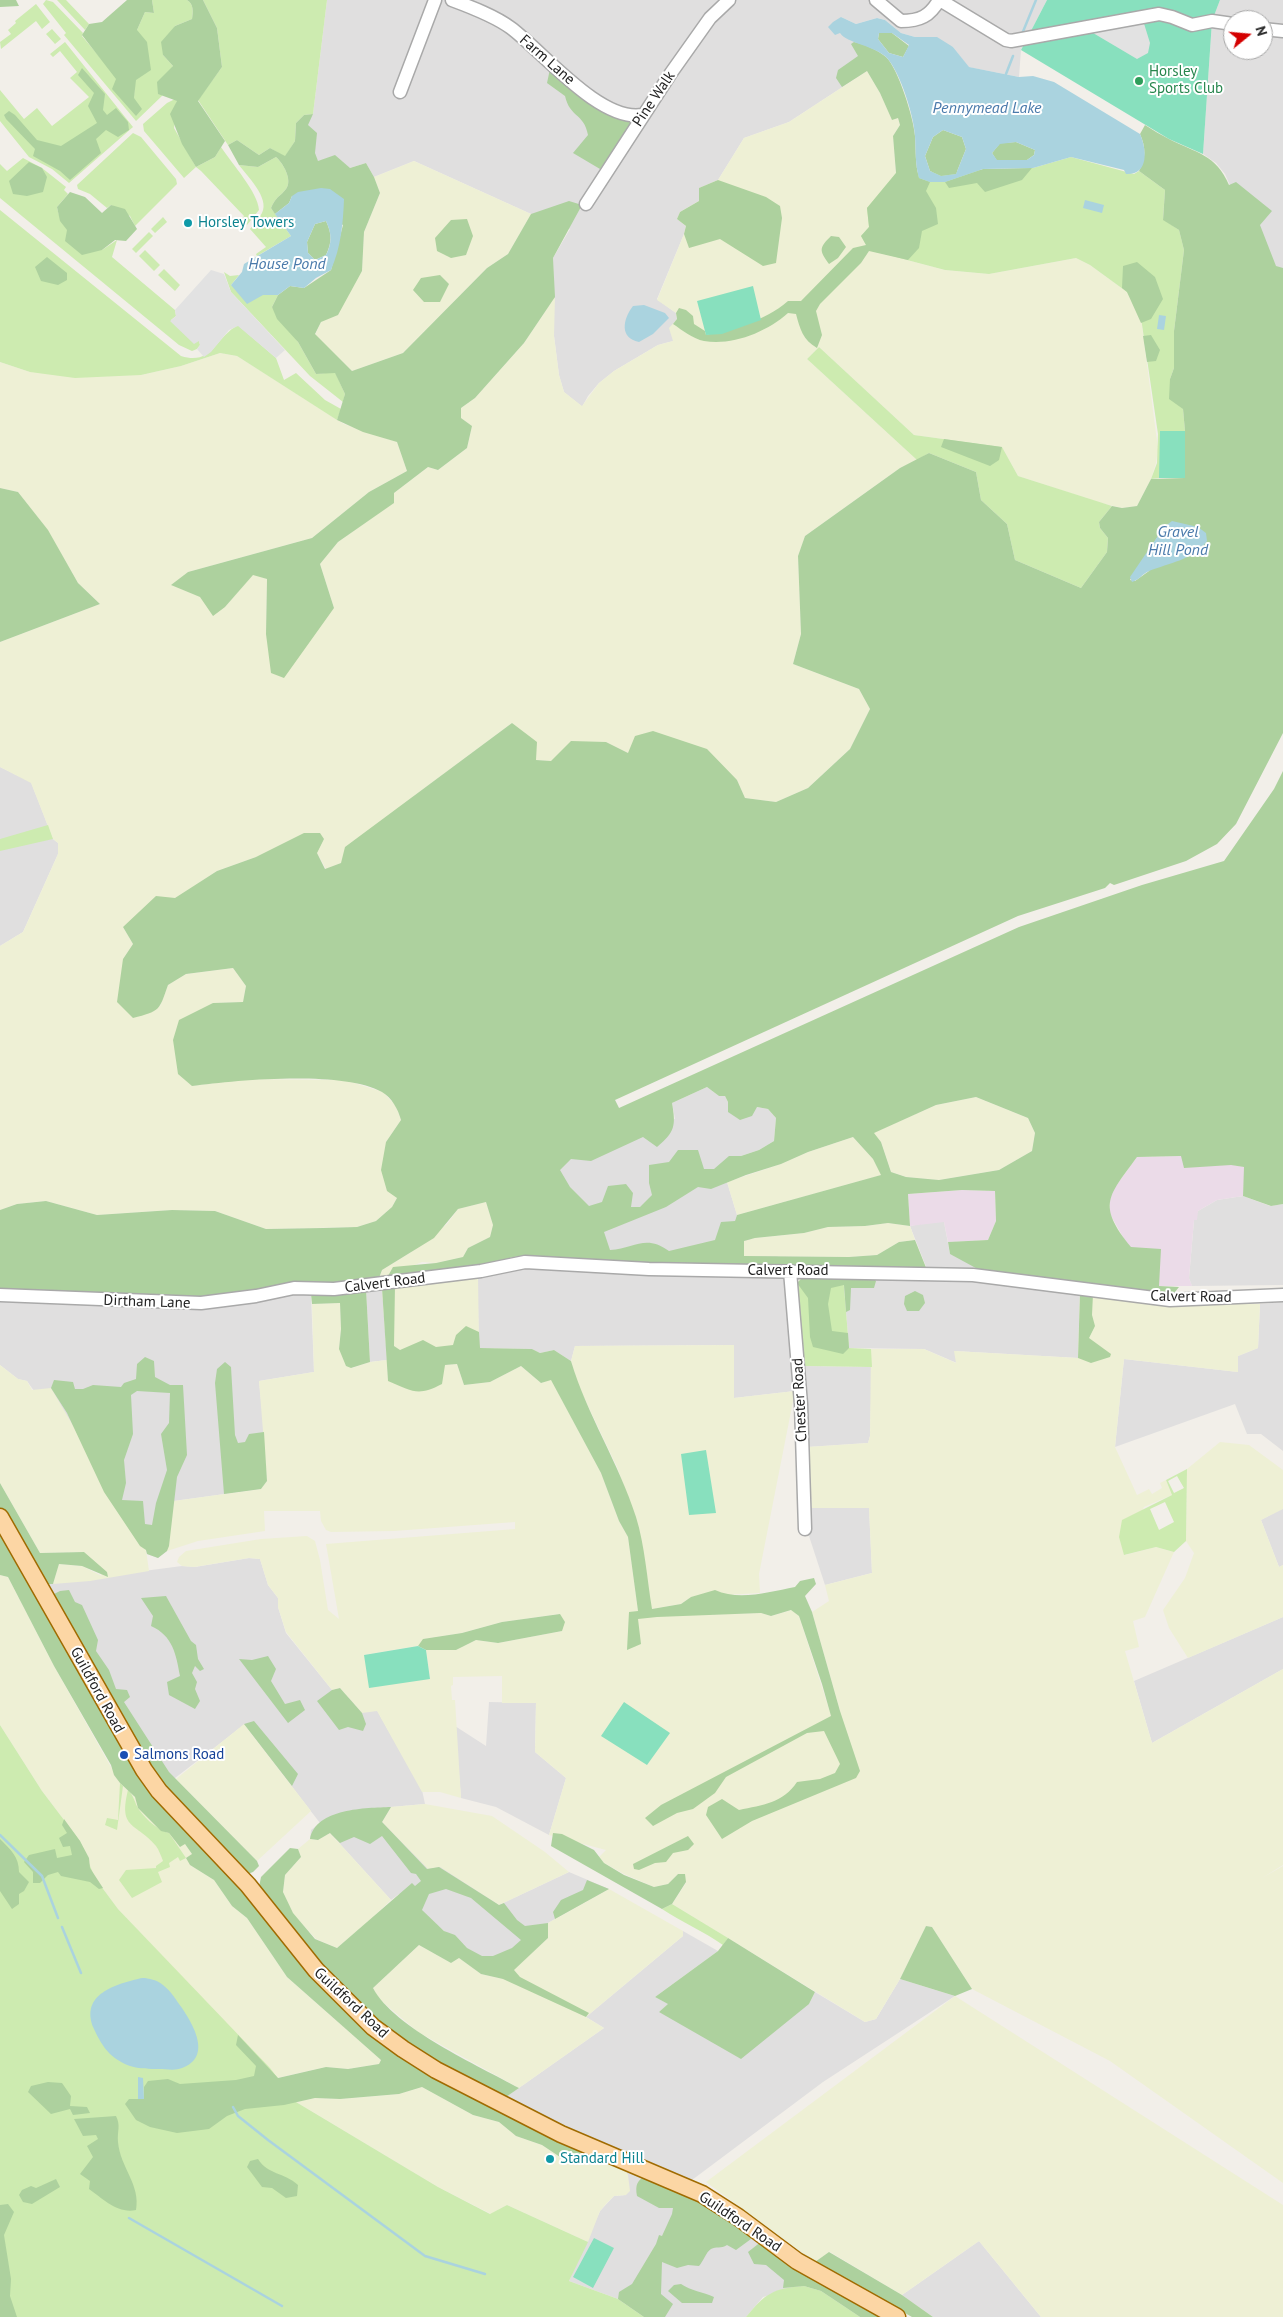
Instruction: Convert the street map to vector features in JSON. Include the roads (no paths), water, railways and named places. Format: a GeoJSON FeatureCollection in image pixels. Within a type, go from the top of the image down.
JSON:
{"type":"FeatureCollection","features":[{"type":"Feature","properties":{"kind":"main road","name":"Guildford Road"},"geometry":{"type":"LineString","coordinates":[[0,1517],[144,1770],[159,1791],[248,1885],[316,1970],[373,2027],[436,2070],[528,2117],[595,2150],[702,2194],[738,2217],[797,2261],[897,2317]]}},
{"type":"Feature","properties":{"kind":"street"},"geometry":{"type":"LineString","coordinates":[[400,92],[435,0]]}},
{"type":"Feature","properties":{"kind":"street","name":"Farm Lane"},"geometry":{"type":"LineString","coordinates":[[452,0],[510,27],[584,93],[608,107],[632,117],[642,115]]}},
{"type":"Feature","properties":{"kind":"street","name":"Pine Walk"},"geometry":{"type":"LineString","coordinates":[[586,204],[642,115],[710,18],[729,0]]}},
{"type":"Feature","properties":{"kind":"street"},"geometry":{"type":"LineString","coordinates":[[876,0],[901,22],[921,20],[929,15],[940,0],[1006,40],[1159,14],[1192,25],[1212,21],[1223,23]]}},
{"type":"Feature","properties":{"kind":"street","name":"Calvert Road"},"geometry":{"type":"LineString","coordinates":[[294,1288],[334,1289],[481,1271],[524,1262],[601,1268],[790,1270],[973,1275],[1170,1300],[1283,1295]]}},
{"type":"Feature","properties":{"kind":"street","name":"Chester Road"},"geometry":{"type":"LineString","coordinates":[[790,1270],[801,1404],[805,1529]]}},
{"type":"Feature","properties":{"kind":"street","name":"Dirtham Lane"},"geometry":{"type":"LineString","coordinates":[[0,1295],[201,1303],[256,1296],[294,1288]]}},
{"type":"Feature","properties":{"kind":"water","name":"Pennymead Lake"},"geometry":{"type":"Polygon","coordinates":[[[841,17],[856,24],[877,18],[885,20],[901,33],[915,37],[937,37],[953,47],[969,67],[1019,77],[1033,76],[1054,82],[1140,134],[1145,154],[1142,166],[1133,173],[1126,174],[1124,170],[1071,157],[1033,168],[983,169],[945,182],[930,182],[919,178],[912,117],[897,73],[887,58],[876,50],[848,39],[840,33],[835,35],[828,27],[841,17]],[[879,33],[878,39],[889,53],[903,57],[909,45],[892,33],[879,33]],[[943,130],[933,137],[925,156],[930,171],[941,176],[956,174],[966,149],[962,137],[943,130]],[[1016,142],[1000,144],[992,153],[997,160],[1027,160],[1034,155],[1035,150],[1016,142]]]}},
{"type":"Feature","properties":{"kind":"water","name":"House Pond"},"geometry":{"type":"Polygon","coordinates":[[[321,188],[330,189],[344,199],[341,235],[331,270],[316,278],[304,288],[290,286],[278,295],[263,295],[247,304],[231,285],[242,272],[244,264],[291,236],[275,214],[289,203],[292,196],[298,192],[321,188]],[[326,221],[315,224],[307,242],[308,253],[315,260],[326,255],[328,251],[331,238],[326,221]]]}},
{"type":"Feature","properties":{"kind":"water"},"geometry":{"type":"Polygon","coordinates":[[[1085,200],[1104,205],[1102,213],[1083,208],[1085,200]]]}},
{"type":"Feature","properties":{"kind":"water"},"geometry":{"type":"Polygon","coordinates":[[[644,305],[665,313],[669,318],[653,334],[639,342],[628,337],[625,322],[633,306],[644,305]]]}},
{"type":"Feature","properties":{"kind":"water"},"geometry":{"type":"Polygon","coordinates":[[[1159,315],[1166,316],[1164,330],[1157,329],[1159,315]]]}},
{"type":"Feature","properties":{"kind":"water","name":"Gravel Hill Pond"},"geometry":{"type":"Polygon","coordinates":[[[1172,521],[1198,527],[1206,533],[1207,541],[1188,557],[1149,571],[1132,582],[1130,577],[1164,527],[1172,521]]]}},
{"type":"Feature","properties":{"kind":"water"},"geometry":{"type":"Polygon","coordinates":[[[142,1978],[161,1983],[168,1990],[187,2015],[195,2032],[198,2041],[196,2057],[191,2063],[182,2068],[173,2070],[145,2069],[127,2065],[107,2051],[94,2029],[91,2017],[92,2007],[96,1999],[111,1988],[142,1978]]]}},
{"type":"Feature","properties":{"kind":"water"},"geometry":{"type":"Polygon","coordinates":[[[138,2077],[143,2078],[144,2099],[138,2099],[138,2077]]]}},
{"type":"Feature","properties":{"kind":"waterway"},"geometry":{"type":"LineString","coordinates":[[1022,34],[1036,0]]}},
{"type":"Feature","properties":{"kind":"waterway"},"geometry":{"type":"LineString","coordinates":[[1006,74],[1013,56]]}},
{"type":"Feature","properties":{"kind":"waterway"},"geometry":{"type":"LineString","coordinates":[[0,1835],[42,1876],[58,1918]]}},
{"type":"Feature","properties":{"kind":"waterway"},"geometry":{"type":"LineString","coordinates":[[62,1927],[81,1973]]}},
{"type":"Feature","properties":{"kind":"waterway"},"geometry":{"type":"LineString","coordinates":[[233,2107],[238,2116],[268,2140],[425,2256],[485,2274]]}},
{"type":"Feature","properties":{"kind":"waterway"},"geometry":{"type":"LineString","coordinates":[[129,2218],[282,2306]]}},
{"type":"Feature","properties":{"kind":"place","name":"Horsley Sports Club"},"geometry":{"type":"Point","coordinates":[1139,81]}},
{"type":"Feature","properties":{"kind":"place","name":"Horsley Towers"},"geometry":{"type":"Point","coordinates":[188,223]}},
{"type":"Feature","properties":{"kind":"place","name":"Salmons Road"},"geometry":{"type":"Point","coordinates":[124,1755]}},
{"type":"Feature","properties":{"kind":"place","name":"Standard Hill"},"geometry":{"type":"Point","coordinates":[550,2159]}}]}
